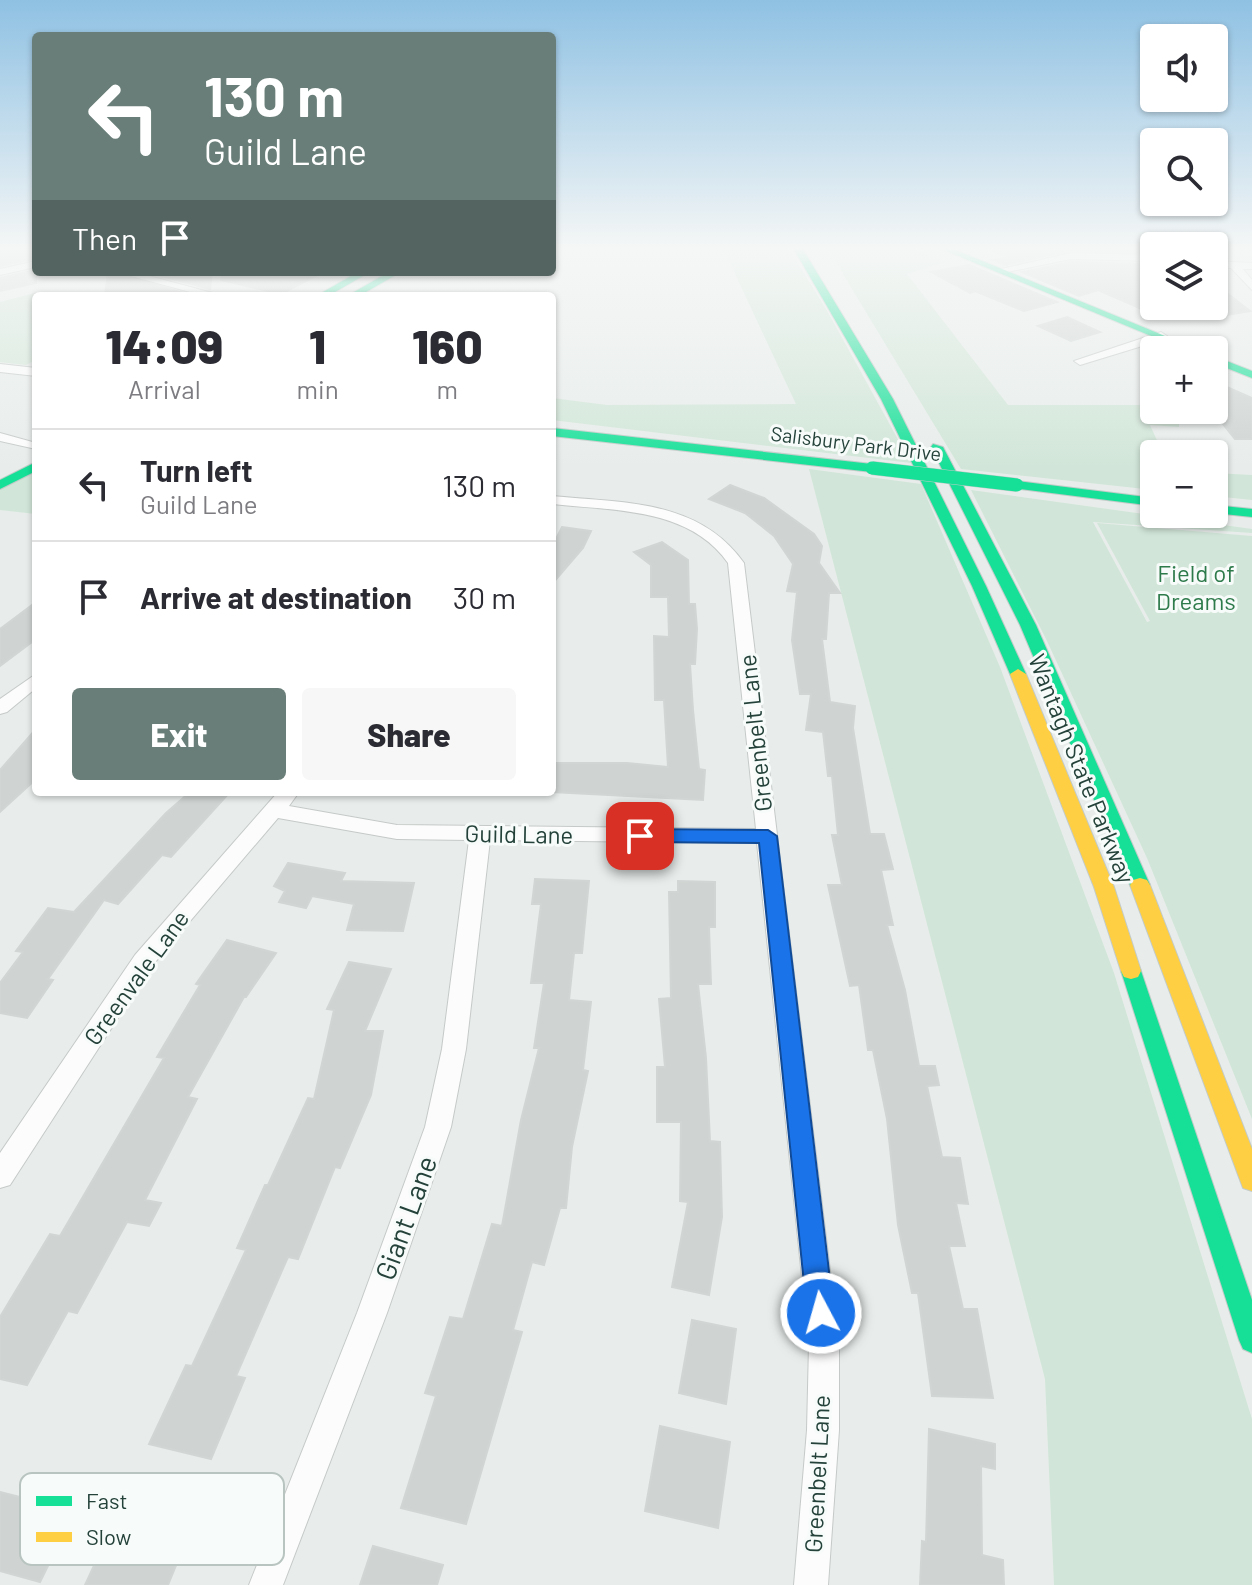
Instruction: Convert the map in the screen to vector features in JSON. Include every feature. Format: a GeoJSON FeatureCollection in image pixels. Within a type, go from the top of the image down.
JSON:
{"type":"FeatureCollection","features":[{"type":"Feature","properties":{"kind":"main road","name":"Wantagh State Parkway"},"geometry":{"type":"LineString","coordinates":[[840,320],[887,399],[979,586],[1038,718],[1104,887],[1252,1340]]}},
{"type":"Feature","properties":{"kind":"main road"},"geometry":{"type":"LineString","coordinates":[[1122,320],[1161,336]]}},
{"type":"Feature","properties":{"kind":"main road"},"geometry":{"type":"LineString","coordinates":[[1228,365],[1252,375]]}},
{"type":"Feature","properties":{"kind":"main road","name":"Wantagh State Parkway"},"geometry":{"type":"LineString","coordinates":[[925,426],[973,512],[1043,655],[1163,943],[1252,1180]]}},
{"type":"Feature","properties":{"kind":"main road","name":"Salisbury Park Drive"},"geometry":{"type":"LineString","coordinates":[[556,432],[1140,500]]}},
{"type":"Feature","properties":{"kind":"main road"},"geometry":{"type":"LineString","coordinates":[[11,457],[32,446]]}},
{"type":"Feature","properties":{"kind":"main road"},"geometry":{"type":"LineString","coordinates":[[0,485],[32,468]]}},
{"type":"Feature","properties":{"kind":"main road"},"geometry":{"type":"LineString","coordinates":[[1228,510],[1252,513]]}},
{"type":"Feature","properties":{"kind":"street"},"geometry":{"type":"LineString","coordinates":[[1080,361],[1140,342]]}},
{"type":"Feature","properties":{"kind":"street"},"geometry":{"type":"LineString","coordinates":[[0,368],[32,372]]}},
{"type":"Feature","properties":{"kind":"street"},"geometry":{"type":"LineString","coordinates":[[1,438],[32,445]]}},
{"type":"Feature","properties":{"kind":"street","name":"Greenbelt Lane"},"geometry":{"type":"LineString","coordinates":[[556,501],[671,516],[702,527],[730,549],[739,579],[824,1345],[823,1430],[811,1585]]}},
{"type":"Feature","properties":{"kind":"street"},"geometry":{"type":"LineString","coordinates":[[0,708],[32,682]]}},
{"type":"Feature","properties":{"kind":"street","name":"Greenvale Lane"},"geometry":{"type":"LineString","coordinates":[[0,1176],[143,961],[285,796]]}},
{"type":"Feature","properties":{"kind":"street","name":"Guild Lane"},"geometry":{"type":"LineString","coordinates":[[273,810],[397,832],[768,836]]}},
{"type":"Feature","properties":{"kind":"street","name":"Giant Lane"},"geometry":{"type":"LineString","coordinates":[[284,1539],[372,1313],[438,1127],[454,1049],[480,835]]}},
{"type":"Feature","properties":{"kind":"street","name":"Giant Lane"},"geometry":{"type":"LineString","coordinates":[[266,1585],[274,1565]]}},
{"type":"Feature","properties":{"kind":"green space"},"geometry":{"type":"Polygon","coordinates":[[[0,320],[32,320],[32,362],[26,365],[0,362],[0,320]]]}},
{"type":"Feature","properties":{"kind":"green space"},"geometry":{"type":"Polygon","coordinates":[[[757,320],[832,320],[911,463],[556,420],[556,399],[607,405],[796,404],[757,320]]]}},
{"type":"Feature","properties":{"kind":"green space"},"geometry":{"type":"Polygon","coordinates":[[[871,320],[942,320],[1008,405],[1140,405],[1140,424],[1179,424],[1179,427],[1150,425],[1157,440],[1140,440],[1140,488],[961,469],[871,320]]]}},
{"type":"Feature","properties":{"kind":"green space"},"geometry":{"type":"Polygon","coordinates":[[[809,469],[921,484],[1000,667],[1114,973],[1252,1419],[1252,1585],[1054,1585],[1045,1379],[809,469]]]}},
{"type":"Feature","properties":{"kind":"green space"},"geometry":{"type":"Polygon","coordinates":[[[32,472],[32,514],[0,510],[0,489],[32,472]]]}},
{"type":"Feature","properties":{"kind":"green space"},"geometry":{"type":"Polygon","coordinates":[[[1228,474],[1252,475],[1252,500],[1228,497],[1228,474]]]}},
{"type":"Feature","properties":{"kind":"green space","name":"Field of Dreams"},"geometry":{"type":"Polygon","coordinates":[[[971,490],[1140,513],[1140,525],[1093,522],[1147,622],[1150,621],[1097,523],[1252,536],[1252,1119],[1147,858],[1047,641],[971,490]]]}},
{"type":"Feature","properties":{"kind":"green space"},"geometry":{"type":"Polygon","coordinates":[[[1228,526],[1252,529],[1252,533],[1180,528],[1228,526]]]}},
{"type":"Feature","properties":{"kind":"building"},"geometry":{"type":"Polygon","coordinates":[[[1057,320],[1074,320],[1100,332],[1071,341],[1038,326],[1057,320]]]}},
{"type":"Feature","properties":{"kind":"building"},"geometry":{"type":"Polygon","coordinates":[[[1228,388],[1252,398],[1252,439],[1235,439],[1223,424],[1228,424],[1228,388]]]}},
{"type":"Feature","properties":{"kind":"building"},"geometry":{"type":"Polygon","coordinates":[[[730,485],[764,498],[814,534],[822,546],[819,563],[840,593],[829,593],[826,639],[822,639],[830,702],[855,706],[853,728],[870,834],[884,834],[893,869],[881,870],[893,925],[887,925],[905,990],[919,1066],[935,1066],[939,1085],[927,1086],[942,1157],[960,1158],[968,1204],[956,1203],[965,1246],[949,1246],[963,1309],[977,1309],[993,1398],[932,1396],[918,1293],[912,1293],[898,1225],[887,1119],[873,1050],[868,1050],[859,985],[850,986],[828,885],[842,885],[832,835],[838,835],[832,776],[828,776],[823,732],[806,730],[811,694],[800,694],[792,640],[797,592],[787,591],[793,564],[774,536],[745,513],[709,499],[730,485]]]}},
{"type":"Feature","properties":{"kind":"building"},"geometry":{"type":"Polygon","coordinates":[[[562,527],[591,531],[583,548],[556,579],[556,539],[562,527]]]}},
{"type":"Feature","properties":{"kind":"building"},"geometry":{"type":"Polygon","coordinates":[[[662,542],[688,560],[689,604],[695,604],[697,629],[695,664],[690,664],[699,769],[705,770],[703,800],[556,792],[556,763],[627,763],[668,767],[664,700],[655,700],[654,636],[669,637],[668,597],[651,597],[651,565],[634,552],[662,542]]]}},
{"type":"Feature","properties":{"kind":"building"},"geometry":{"type":"Polygon","coordinates":[[[32,605],[32,642],[0,666],[0,629],[32,605]]]}},
{"type":"Feature","properties":{"kind":"building"},"geometry":{"type":"Polygon","coordinates":[[[32,734],[32,783],[0,812],[0,770],[32,734]]]}},
{"type":"Feature","properties":{"kind":"building"},"geometry":{"type":"Polygon","coordinates":[[[185,796],[226,796],[171,857],[162,855],[118,904],[104,900],[48,979],[53,980],[27,1018],[0,1013],[0,983],[23,952],[16,951],[48,908],[74,912],[185,796]]]}},
{"type":"Feature","properties":{"kind":"building"},"geometry":{"type":"Polygon","coordinates":[[[288,863],[345,873],[341,881],[414,883],[403,931],[347,930],[354,904],[312,896],[306,908],[279,902],[285,891],[274,886],[288,863]]]}},
{"type":"Feature","properties":{"kind":"building"},"geometry":{"type":"Polygon","coordinates":[[[535,879],[589,881],[582,953],[574,953],[569,1000],[591,1002],[583,1070],[588,1071],[572,1147],[566,1208],[560,1208],[544,1265],[532,1262],[513,1330],[522,1332],[466,1524],[401,1508],[436,1396],[425,1393],[450,1317],[463,1319],[492,1224],[502,1226],[521,1120],[539,1048],[534,1048],[544,983],[531,983],[541,904],[532,904],[535,879]]]}},
{"type":"Feature","properties":{"kind":"building"},"geometry":{"type":"Polygon","coordinates":[[[678,881],[715,882],[715,927],[709,927],[711,984],[698,984],[710,1141],[720,1142],[722,1217],[709,1295],[672,1287],[688,1202],[680,1201],[681,1122],[657,1122],[657,1067],[665,1067],[659,999],[671,998],[669,892],[678,892],[678,881]]]}},
{"type":"Feature","properties":{"kind":"building"},"geometry":{"type":"Polygon","coordinates":[[[227,940],[276,953],[244,997],[188,1097],[197,1099],[145,1200],[161,1203],[149,1226],[127,1222],[77,1313],[68,1311],[27,1385],[0,1379],[0,1317],[50,1234],[60,1236],[164,1058],[157,1057],[200,985],[196,984],[227,940]]]}},
{"type":"Feature","properties":{"kind":"building"},"geometry":{"type":"Polygon","coordinates":[[[349,962],[391,969],[365,1031],[383,1031],[371,1095],[340,1168],[335,1167],[298,1259],[288,1257],[236,1376],[245,1378],[211,1459],[149,1444],[186,1365],[192,1366],[246,1250],[237,1248],[265,1185],[268,1185],[308,1098],[314,1099],[334,1010],[327,1009],[349,962]]]}},
{"type":"Feature","properties":{"kind":"building"},"geometry":{"type":"Polygon","coordinates":[[[692,1320],[736,1329],[726,1404],[679,1393],[692,1320]]]}},
{"type":"Feature","properties":{"kind":"building"},"geometry":{"type":"Polygon","coordinates":[[[660,1426],[730,1442],[718,1528],[645,1511],[660,1426]]]}},
{"type":"Feature","properties":{"kind":"building"},"geometry":{"type":"Polygon","coordinates":[[[929,1429],[995,1444],[995,1469],[981,1466],[982,1555],[1003,1560],[1004,1585],[920,1585],[922,1541],[926,1542],[929,1429]]]}},
{"type":"Feature","properties":{"kind":"building"},"geometry":{"type":"Polygon","coordinates":[[[0,1492],[20,1497],[20,1565],[48,1565],[40,1582],[0,1571],[0,1492]]]}},
{"type":"Feature","properties":{"kind":"building"},"geometry":{"type":"Polygon","coordinates":[[[373,1546],[443,1565],[437,1585],[360,1585],[373,1546]]]}},
{"type":"Feature","properties":{"kind":"building"},"geometry":{"type":"Polygon","coordinates":[[[94,1565],[176,1565],[168,1585],[85,1585],[94,1565]]]}},
{"type":"Feature","properties":{"kind":"traffic: fast"},"geometry":{"type":"LineString","coordinates":[[840,320],[887,399],[979,586],[1018,674]]}},
{"type":"Feature","properties":{"kind":"traffic: fast"},"geometry":{"type":"LineString","coordinates":[[1120,320],[1160,336]]}},
{"type":"Feature","properties":{"kind":"traffic: fast"},"geometry":{"type":"LineString","coordinates":[[1228,365],[1252,375]]}},
{"type":"Feature","properties":{"kind":"traffic: fast"},"geometry":{"type":"LineString","coordinates":[[556,432],[872,468]]}},
{"type":"Feature","properties":{"kind":"traffic: fast"},"geometry":{"type":"LineString","coordinates":[[937,447],[1028,625],[1140,885]]}},
{"type":"Feature","properties":{"kind":"traffic: fast"},"geometry":{"type":"LineString","coordinates":[[0,485],[32,468]]}},
{"type":"Feature","properties":{"kind":"traffic: fast"},"geometry":{"type":"LineString","coordinates":[[872,468],[1017,485]]}},
{"type":"Feature","properties":{"kind":"traffic: fast"},"geometry":{"type":"LineString","coordinates":[[1017,485],[1140,500]]}},
{"type":"Feature","properties":{"kind":"traffic: fast"},"geometry":{"type":"LineString","coordinates":[[1228,510],[1252,513]]}},
{"type":"Feature","properties":{"kind":"traffic: fast"},"geometry":{"type":"LineString","coordinates":[[1131,971],[1252,1340]]}},
{"type":"Feature","properties":{"kind":"traffic: slow"},"geometry":{"type":"LineString","coordinates":[[1018,674],[1104,887],[1131,971]]}},
{"type":"Feature","properties":{"kind":"traffic: slow"},"geometry":{"type":"LineString","coordinates":[[1140,885],[1252,1180]]}},
{"type":"Feature","properties":{"kind":"route"},"geometry":{"type":"LineString","coordinates":[[640,836],[768,836],[821,1313]]}}]}
